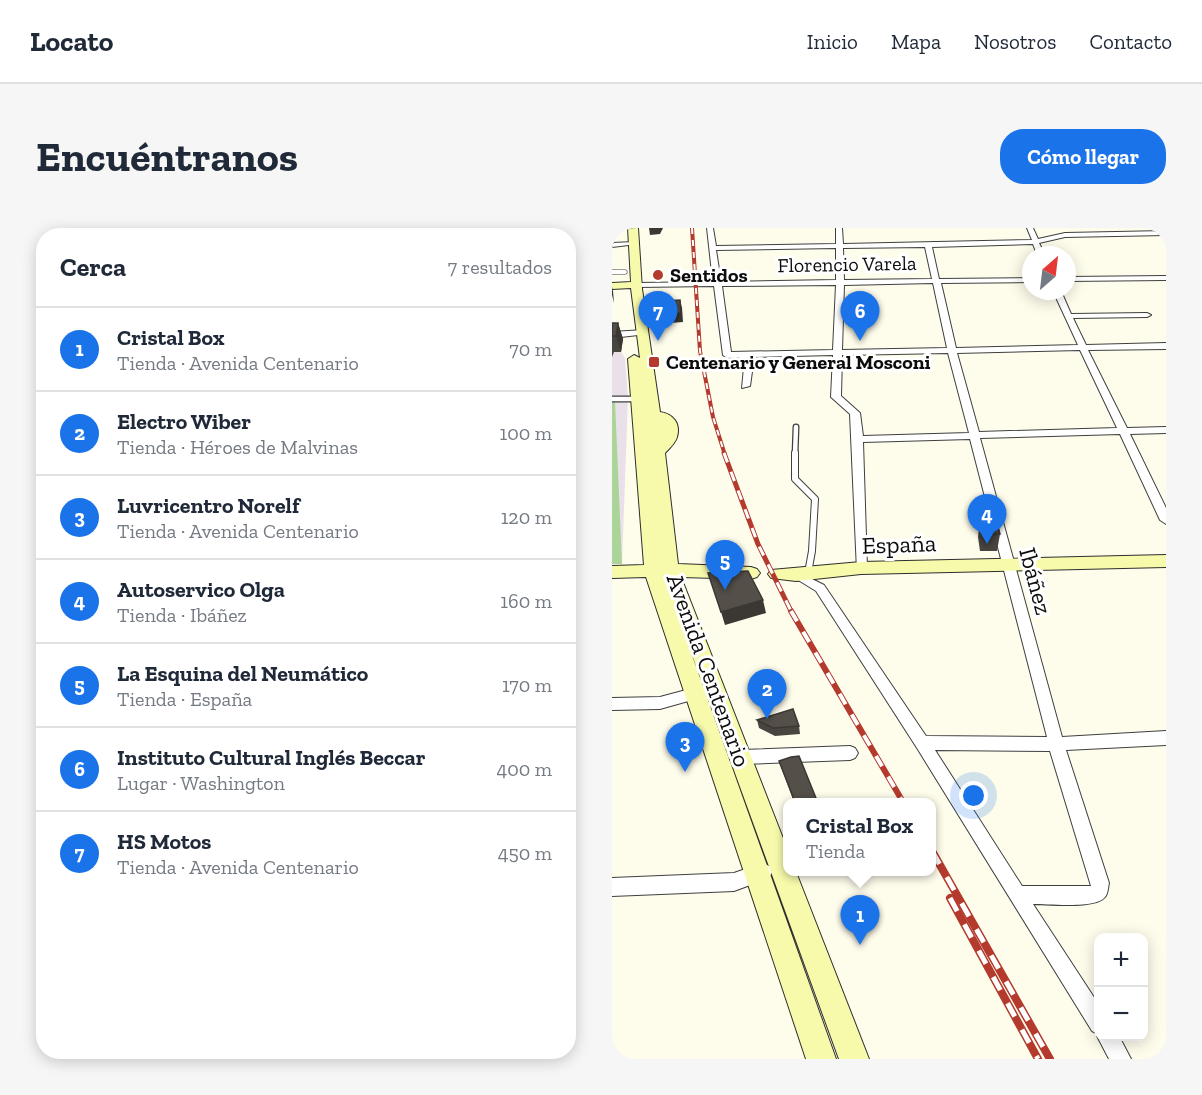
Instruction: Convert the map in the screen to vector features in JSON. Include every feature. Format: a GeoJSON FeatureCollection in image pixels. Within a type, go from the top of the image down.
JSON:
{"type":"FeatureCollection","features":[{"type":"Feature","properties":{"kind":"main road","name":"Avenida Centenario"},"geometry":{"type":"LineString","coordinates":[[632,285],[625,272],[623,243],[633,228]]}},
{"type":"Feature","properties":{"kind":"main road","name":"Avenida Centenario"},"geometry":{"type":"LineString","coordinates":[[623,243],[632,285],[638,333],[662,571],[770,869],[854,1059]]}},
{"type":"Feature","properties":{"kind":"main road"},"geometry":{"type":"LineString","coordinates":[[612,286],[632,285]]}},
{"type":"Feature","properties":{"kind":"main road","name":"Avenida Centenario"},"geometry":{"type":"LineString","coordinates":[[638,333],[637,399],[647,418]]}},
{"type":"Feature","properties":{"kind":"main road","name":"Avenida Centenario"},"geometry":{"type":"LineString","coordinates":[[647,418],[662,416],[669,419],[670,437],[658,453],[662,571]]}},
{"type":"Feature","properties":{"kind":"main road","name":"España"},"geometry":{"type":"LineString","coordinates":[[777,574],[834,572],[861,568],[1166,561]]}},
{"type":"Feature","properties":{"kind":"main road"},"geometry":{"type":"LineString","coordinates":[[612,572],[751,573]]}},
{"type":"Feature","properties":{"kind":"main road","name":"Avenida Centenario"},"geometry":{"type":"LineString","coordinates":[[705,691],[741,756],[821,1059]]}},
{"type":"Feature","properties":{"kind":"street"},"geometry":{"type":"LineString","coordinates":[[710,228],[727,355],[1166,346]]}},
{"type":"Feature","properties":{"kind":"street"},"geometry":{"type":"LineString","coordinates":[[839,228],[840,282],[836,397],[855,413],[858,439],[861,568]]}},
{"type":"Feature","properties":{"kind":"street"},"geometry":{"type":"LineString","coordinates":[[1030,228],[1038,246]]}},
{"type":"Feature","properties":{"kind":"street"},"geometry":{"type":"LineString","coordinates":[[713,248],[1036,242],[1065,235],[1159,232],[1166,244]]}},
{"type":"Feature","properties":{"kind":"street","name":"Ibáñez"},"geometry":{"type":"LineString","coordinates":[[928,245],[974,436],[1056,744],[1100,883],[1099,891],[1093,895],[1019,895]]}},
{"type":"Feature","properties":{"kind":"street"},"geometry":{"type":"LineString","coordinates":[[1076,279],[1166,278]]}},
{"type":"Feature","properties":{"kind":"street","name":"Florencio Varela"},"geometry":{"type":"LineString","coordinates":[[632,285],[1022,279]]}},
{"type":"Feature","properties":{"kind":"street"},"geometry":{"type":"LineString","coordinates":[[1061,300],[1081,348],[1166,520]]}},
{"type":"Feature","properties":{"kind":"street"},"geometry":{"type":"LineString","coordinates":[[1068,316],[1147,315]]}},
{"type":"Feature","properties":{"kind":"street"},"geometry":{"type":"LineString","coordinates":[[612,335],[638,333]]}},
{"type":"Feature","properties":{"kind":"street"},"geometry":{"type":"LineString","coordinates":[[745,386],[750,354]]}},
{"type":"Feature","properties":{"kind":"street"},"geometry":{"type":"LineString","coordinates":[[858,439],[1166,430]]}},
{"type":"Feature","properties":{"kind":"street"},"geometry":{"type":"LineString","coordinates":[[820,588],[825,577],[834,572]]}},
{"type":"Feature","properties":{"kind":"street"},"geometry":{"type":"LineString","coordinates":[[802,574],[820,588],[1019,895],[1094,1017]]}},
{"type":"Feature","properties":{"kind":"street"},"geometry":{"type":"LineString","coordinates":[[612,704],[660,703],[705,691]]}},
{"type":"Feature","properties":{"kind":"street"},"geometry":{"type":"LineString","coordinates":[[922,743],[1056,744],[1166,738]]}},
{"type":"Feature","properties":{"kind":"street"},"geometry":{"type":"LineString","coordinates":[[741,756],[850,753]]}},
{"type":"Feature","properties":{"kind":"street"},"geometry":{"type":"LineString","coordinates":[[612,887],[734,882],[770,869]]}},
{"type":"Feature","properties":{"kind":"street"},"geometry":{"type":"LineString","coordinates":[[1110,1041],[1120,1059]]}},
{"type":"Feature","properties":{"kind":"lane"},"geometry":{"type":"LineString","coordinates":[[612,272],[625,272]]}},
{"type":"Feature","properties":{"kind":"lane"},"geometry":{"type":"LineString","coordinates":[[612,399],[637,399]]}},
{"type":"Feature","properties":{"kind":"lane"},"geometry":{"type":"LineString","coordinates":[[796,427],[795,479],[815,499],[812,551],[802,574]]}},
{"type":"Feature","properties":{"kind":"shaded area"},"geometry":{"type":"Polygon","coordinates":[[[612,352],[621,352],[625,358],[628,398],[622,564],[612,564],[612,352]]]}},
{"type":"Feature","properties":{"kind":"green space"},"geometry":{"type":"Polygon","coordinates":[[[612,401],[615,401],[622,564],[612,564],[612,401]]]}},
{"type":"Feature","properties":{"kind":"building"},"geometry":{"type":"Polygon","coordinates":[[[680,300],[681,313],[654,316],[652,302],[680,300]]]}},
{"type":"Feature","properties":{"kind":"building"},"geometry":{"type":"Polygon","coordinates":[[[612,323],[618,323],[616,336],[612,336],[612,323]]]}},
{"type":"Feature","properties":{"kind":"building"},"geometry":{"type":"Polygon","coordinates":[[[980,519],[996,519],[1000,534],[982,534],[980,519]]]}},
{"type":"Feature","properties":{"kind":"building"},"geometry":{"type":"Polygon","coordinates":[[[748,571],[763,600],[721,612],[708,573],[748,571]]]}},
{"type":"Feature","properties":{"kind":"building"},"geometry":{"type":"Polygon","coordinates":[[[793,709],[799,726],[773,728],[757,720],[793,709]]]}},
{"type":"Feature","properties":{"kind":"building"},"geometry":{"type":"Polygon","coordinates":[[[799,756],[816,798],[793,798],[779,761],[799,756]]]}},
{"type":"Feature","properties":{"kind":"railway"},"geometry":{"type":"LineString","coordinates":[[692,228],[700,351],[713,417],[725,455]]}},
{"type":"Feature","properties":{"kind":"railway"},"geometry":{"type":"LineString","coordinates":[[724,453],[758,544],[791,611]]}},
{"type":"Feature","properties":{"kind":"railway"},"geometry":{"type":"LineString","coordinates":[[791,611],[901,798]]}},
{"type":"Feature","properties":{"kind":"railway"},"geometry":{"type":"LineString","coordinates":[[936,858],[1050,1059]]}},
{"type":"Feature","properties":{"kind":"railway"},"geometry":{"type":"LineString","coordinates":[[950,898],[1038,1059]]}},
{"type":"Feature","properties":{"kind":"place","name":"Sentidos"},"geometry":{"type":"Point","coordinates":[658,275]}},
{"type":"Feature","properties":{"kind":"place","name":"HS Motos"},"geometry":{"type":"Point","coordinates":[658,341]}},
{"type":"Feature","properties":{"kind":"place","name":"Instituto Cultural Inglés Beccar"},"geometry":{"type":"Point","coordinates":[860,341]}},
{"type":"Feature","properties":{"kind":"place","name":"Centenario y General Mosconi"},"geometry":{"type":"Point","coordinates":[654,362]}},
{"type":"Feature","properties":{"kind":"place","name":"Autoservico Olga"},"geometry":{"type":"Point","coordinates":[987,544]}},
{"type":"Feature","properties":{"kind":"place","name":"La Esquina del Neumático"},"geometry":{"type":"Point","coordinates":[725,590]}},
{"type":"Feature","properties":{"kind":"place","name":"Electro Wiber"},"geometry":{"type":"Point","coordinates":[767,719]}},
{"type":"Feature","properties":{"kind":"place","name":"Luvricentro Norelf"},"geometry":{"type":"Point","coordinates":[685,772]}},
{"type":"Feature","properties":{"kind":"place","name":"Cristal Box"},"geometry":{"type":"Point","coordinates":[860,945]}}]}
